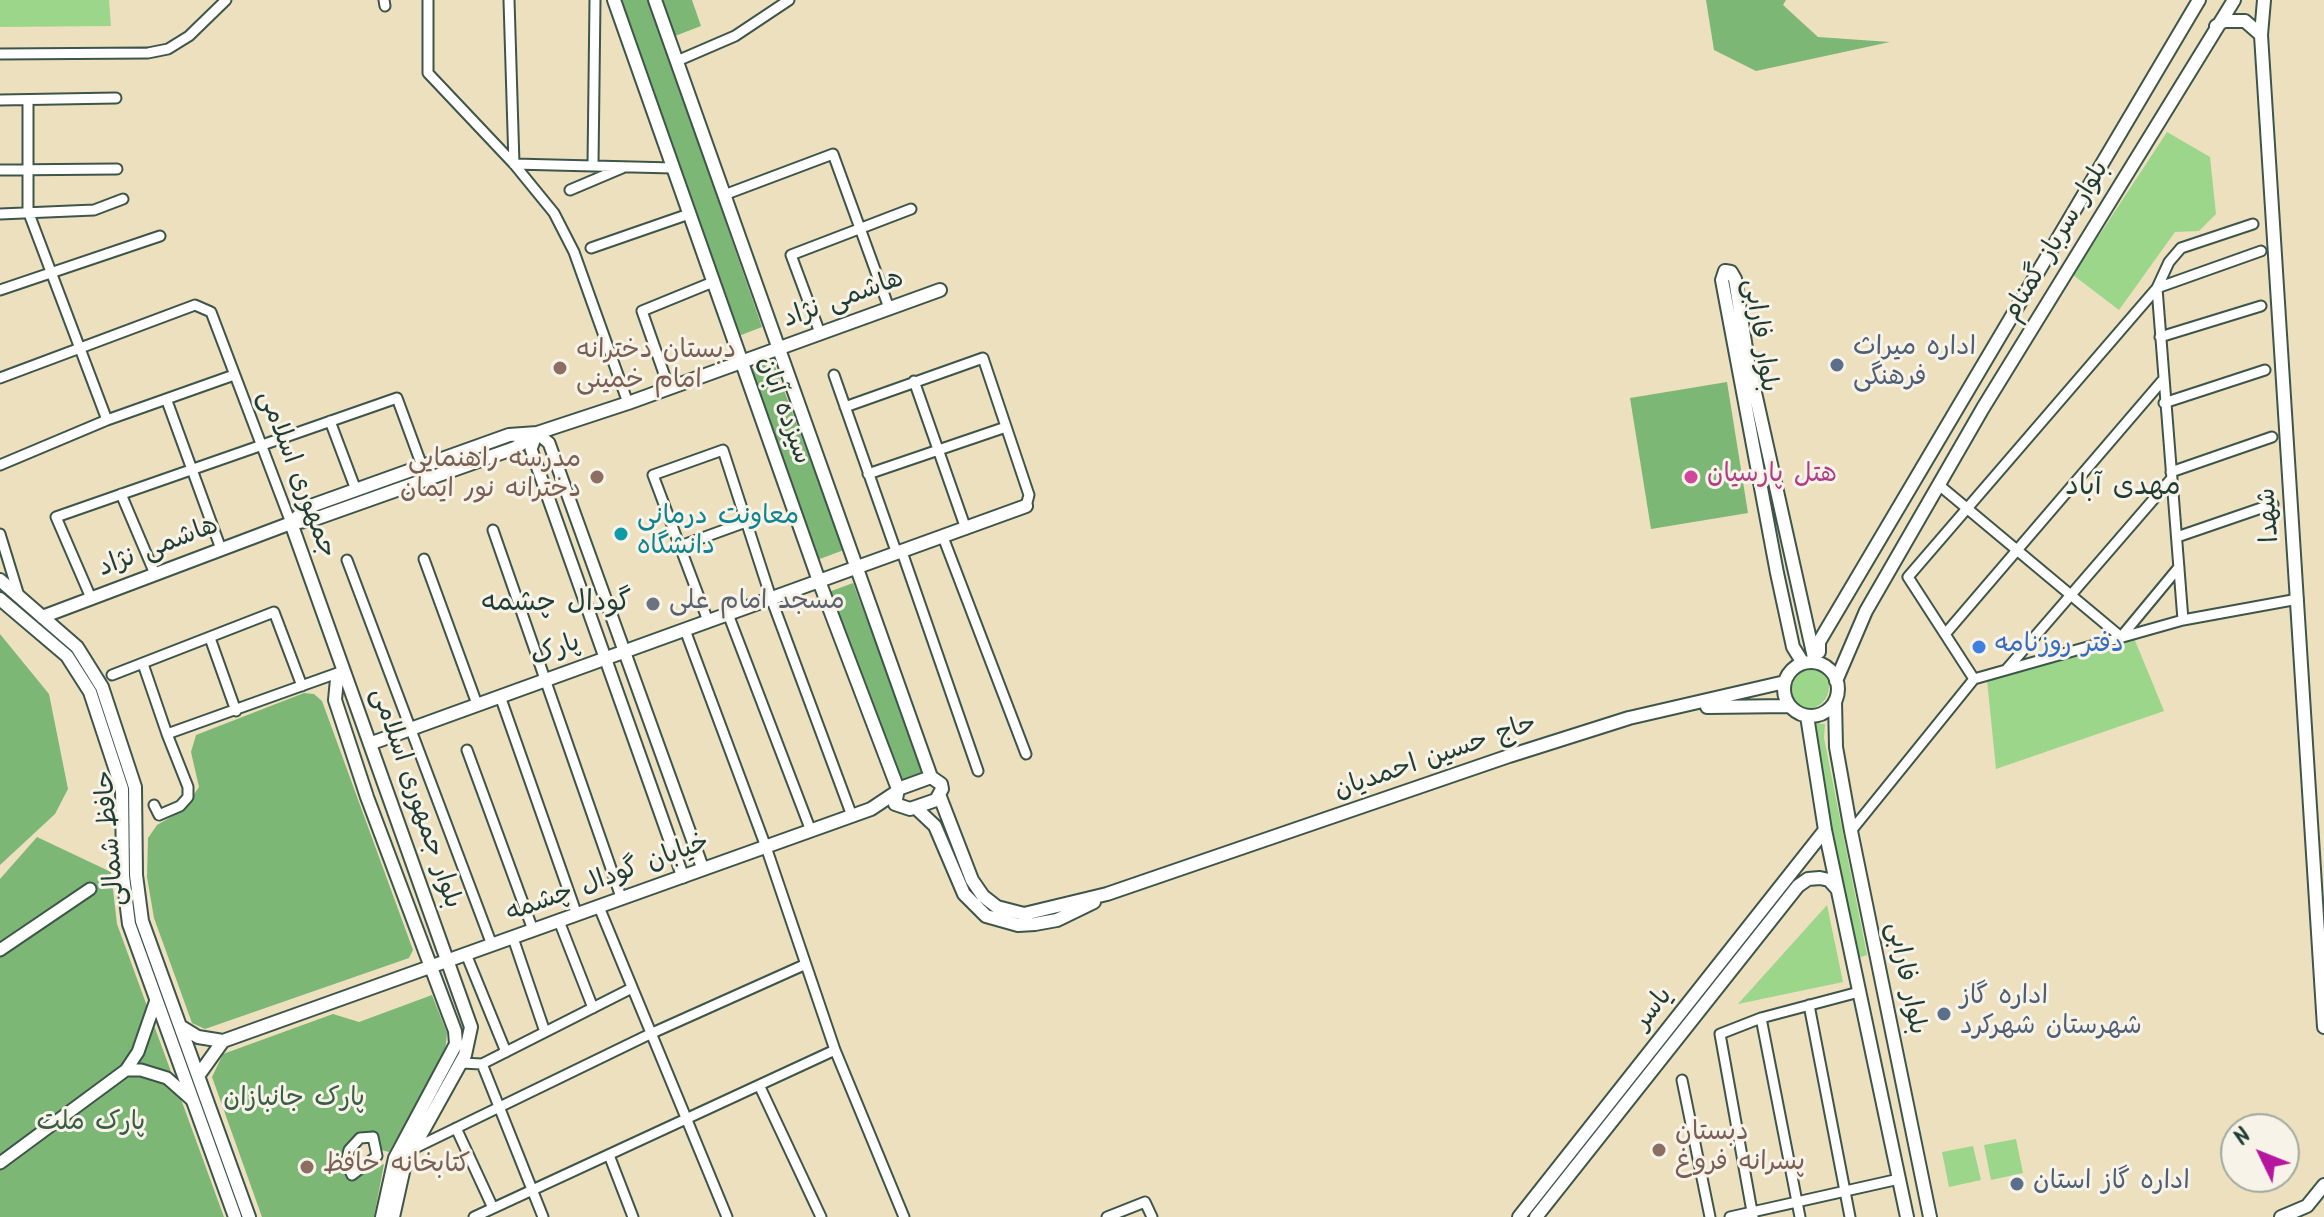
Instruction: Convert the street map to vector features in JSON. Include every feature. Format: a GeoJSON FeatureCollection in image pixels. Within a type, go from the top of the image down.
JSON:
{"type":"FeatureCollection","features":[{"type":"Feature","properties":{"kind":"main road","name":"سیزده آبان"},"geometry":{"type":"LineString","coordinates":[[614,0],[819,581],[897,791],[895,804],[900,808]]}},
{"type":"Feature","properties":{"kind":"main road","name":"سیزده آبان"},"geometry":{"type":"LineString","coordinates":[[655,0],[931,777],[941,784],[940,797]]}},
{"type":"Feature","properties":{"kind":"main road"},"geometry":{"type":"LineString","coordinates":[[2193,0],[2193,15]]}},
{"type":"Feature","properties":{"kind":"main road","name":"بلوار سرباز گمنام"},"geometry":{"type":"LineString","coordinates":[[1812,663],[1819,642],[2193,15],[2199,0]]}},
{"type":"Feature","properties":{"kind":"main road","name":"بلوار سرباز گمنام"},"geometry":{"type":"LineString","coordinates":[[1836,681],[1866,611],[1939,485],[2234,0]]}},
{"type":"Feature","properties":{"kind":"main road","name":"شهدا"},"geometry":{"type":"LineString","coordinates":[[2264,0],[2261,35],[2324,1027]]}},
{"type":"Feature","properties":{"kind":"main road"},"geometry":{"type":"LineString","coordinates":[[2216,26],[2224,21],[2245,21],[2261,35]]}},
{"type":"Feature","properties":{"kind":"main road","name":"بلوار فارابی"},"geometry":{"type":"LineString","coordinates":[[1812,663],[1793,647],[1777,573],[1744,360],[1735,279],[1731,272],[1725,271],[1722,280],[1744,360],[1795,569],[1812,663]]}},
{"type":"Feature","properties":{"kind":"main road","name":"هاشمی نژاد"},"geometry":{"type":"LineString","coordinates":[[291,523],[308,507],[422,466],[509,435],[537,433],[628,403],[940,290]]}},
{"type":"Feature","properties":{"kind":"main road","name":"هاشمی نژاد"},"geometry":{"type":"LineString","coordinates":[[42,617],[291,523],[312,520],[515,448],[537,433]]}},
{"type":"Feature","properties":{"kind":"main road","name":"پارک"},"geometry":{"type":"LineString","coordinates":[[372,743],[1026,506]]}},
{"type":"Feature","properties":{"kind":"main road","name":"جمهوری اسلامی"},"geometry":{"type":"LineString","coordinates":[[291,523],[343,671]]}},
{"type":"Feature","properties":{"kind":"main road"},"geometry":{"type":"LineString","coordinates":[[1777,573],[1795,569]]}},
{"type":"Feature","properties":{"kind":"main road","name":"حافظ شمالی"},"geometry":{"type":"LineString","coordinates":[[0,580],[77,647],[91,666],[123,742],[135,787],[136,875],[142,921],[249,1217]]}},
{"type":"Feature","properties":{"kind":"main road","name":"حافظ شمالی"},"geometry":{"type":"LineString","coordinates":[[0,599],[67,656],[90,692],[117,769],[124,810],[125,900],[129,924],[235,1217]]}},
{"type":"Feature","properties":{"kind":"main road"},"geometry":{"type":"LineString","coordinates":[[1812,663],[1830,670],[1836,681],[1835,701],[1822,714],[1807,716],[1790,706],[1784,695],[1785,682],[1791,670],[1812,663]]}},
{"type":"Feature","properties":{"kind":"main road","name":"بلوار جمهوری اسلامی"},"geometry":{"type":"LineString","coordinates":[[343,671],[372,743],[471,1027],[469,1047],[403,1167],[393,1217]]}},
{"type":"Feature","properties":{"kind":"main road","name":"بلوار جمهوری اسلامی"},"geometry":{"type":"LineString","coordinates":[[343,671],[337,679],[335,700],[455,1031],[455,1051],[395,1158],[382,1217]]}},
{"type":"Feature","properties":{"kind":"main road","name":"حاج حسین احمدیان"},"geometry":{"type":"LineString","coordinates":[[940,797],[972,880],[983,896],[997,907],[1024,914],[1107,894],[1629,718],[1785,682]]}},
{"type":"Feature","properties":{"kind":"main road","name":"بلوار فارابی"},"geometry":{"type":"LineString","coordinates":[[1835,701],[1836,747],[1851,831],[1930,1217]]}},
{"type":"Feature","properties":{"kind":"main road"},"geometry":{"type":"LineString","coordinates":[[1679,708],[1790,706]]}},
{"type":"Feature","properties":{"kind":"main road","name":"بلوار فارابی"},"geometry":{"type":"LineString","coordinates":[[1807,716],[1825,830],[1907,1217]]}},
{"type":"Feature","properties":{"kind":"main road"},"geometry":{"type":"LineString","coordinates":[[871,809],[897,791],[931,777]]}},
{"type":"Feature","properties":{"kind":"main road"},"geometry":{"type":"LineString","coordinates":[[871,809],[916,808],[940,797]]}},
{"type":"Feature","properties":{"kind":"main road","name":"حاج حسین احمدیان"},"geometry":{"type":"LineString","coordinates":[[916,808],[935,826],[964,894],[986,916],[1018,925],[1035,924],[1081,910],[1107,894]]}},
{"type":"Feature","properties":{"kind":"main road","name":"خیابان گودال چشمه"},"geometry":{"type":"LineString","coordinates":[[223,1041],[871,809]]}},
{"type":"Feature","properties":{"kind":"main road","name":"یاسر"},"geometry":{"type":"LineString","coordinates":[[1536,1217],[1825,830]]}},
{"type":"Feature","properties":{"kind":"main road","name":"یاسر"},"geometry":{"type":"LineString","coordinates":[[1519,1217],[1798,886],[1808,879],[1820,878],[1829,880],[1837,889]]}},
{"type":"Feature","properties":{"kind":"main road"},"geometry":{"type":"LineString","coordinates":[[1859,992],[1883,987]]}},
{"type":"Feature","properties":{"kind":"main road"},"geometry":{"type":"LineString","coordinates":[[180,1026],[198,1037],[223,1041],[198,1076]]}},
{"type":"Feature","properties":{"kind":"main road"},"geometry":{"type":"LineString","coordinates":[[2281,1217],[2307,1206],[2324,1185]]}},
{"type":"Feature","properties":{"kind":"street"},"geometry":{"type":"LineString","coordinates":[[0,54],[148,53],[168,49],[189,36],[226,0]]}},
{"type":"Feature","properties":{"kind":"street"},"geometry":{"type":"LineString","coordinates":[[428,0],[428,73],[514,164],[554,213],[574,252],[628,403]]}},
{"type":"Feature","properties":{"kind":"street"},"geometry":{"type":"LineString","coordinates":[[509,0],[514,164]]}},
{"type":"Feature","properties":{"kind":"street"},"geometry":{"type":"LineString","coordinates":[[593,165],[595,0]]}},
{"type":"Feature","properties":{"kind":"street"},"geometry":{"type":"LineString","coordinates":[[677,61],[735,36],[789,0]]}},
{"type":"Feature","properties":{"kind":"street"},"geometry":{"type":"LineString","coordinates":[[0,100],[116,98]]}},
{"type":"Feature","properties":{"kind":"street"},"geometry":{"type":"LineString","coordinates":[[28,100],[25,170],[28,211],[48,271],[107,420]]}},
{"type":"Feature","properties":{"kind":"street"},"geometry":{"type":"LineString","coordinates":[[724,195],[833,154],[889,308]]}},
{"type":"Feature","properties":{"kind":"street"},"geometry":{"type":"LineString","coordinates":[[514,164],[673,168]]}},
{"type":"Feature","properties":{"kind":"street"},"geometry":{"type":"LineString","coordinates":[[570,190],[626,166]]}},
{"type":"Feature","properties":{"kind":"street"},"geometry":{"type":"LineString","coordinates":[[0,170],[117,169]]}},
{"type":"Feature","properties":{"kind":"street"},"geometry":{"type":"LineString","coordinates":[[0,214],[94,210],[123,199]]}},
{"type":"Feature","properties":{"kind":"street"},"geometry":{"type":"LineString","coordinates":[[820,333],[791,255],[911,209]]}},
{"type":"Feature","properties":{"kind":"street"},"geometry":{"type":"LineString","coordinates":[[591,248],[689,214]]}},
{"type":"Feature","properties":{"kind":"street"},"geometry":{"type":"LineString","coordinates":[[1974,679],[1908,577],[2157,288],[2169,262],[2181,248],[2253,224]]}},
{"type":"Feature","properties":{"kind":"street"},"geometry":{"type":"LineString","coordinates":[[0,290],[48,271],[160,236]]}},
{"type":"Feature","properties":{"kind":"street"},"geometry":{"type":"LineString","coordinates":[[2157,288],[2261,251]]}},
{"type":"Feature","properties":{"kind":"street"},"geometry":{"type":"LineString","coordinates":[[669,388],[642,311],[713,282]]}},
{"type":"Feature","properties":{"kind":"street"},"geometry":{"type":"LineString","coordinates":[[2157,288],[2183,620]]}},
{"type":"Feature","properties":{"kind":"street","name":"جمهوری اسلامی"},"geometry":{"type":"LineString","coordinates":[[78,348],[195,305],[211,312],[291,523]]}},
{"type":"Feature","properties":{"kind":"street"},"geometry":{"type":"LineString","coordinates":[[2160,337],[2261,306]]}},
{"type":"Feature","properties":{"kind":"street"},"geometry":{"type":"LineString","coordinates":[[0,378],[78,348]]}},
{"type":"Feature","properties":{"kind":"street"},"geometry":{"type":"LineString","coordinates":[[845,407],[983,358],[1029,495],[1026,506]]}},
{"type":"Feature","properties":{"kind":"street"},"geometry":{"type":"LineString","coordinates":[[2164,403],[2265,370]]}},
{"type":"Feature","properties":{"kind":"street"},"geometry":{"type":"LineString","coordinates":[[0,465],[107,420],[234,375]]}},
{"type":"Feature","properties":{"kind":"street"},"geometry":{"type":"LineString","coordinates":[[834,375],[978,771]]}},
{"type":"Feature","properties":{"kind":"street"},"geometry":{"type":"LineString","coordinates":[[914,381],[966,529]]}},
{"type":"Feature","properties":{"kind":"street"},"geometry":{"type":"LineString","coordinates":[[1946,633],[2162,381]]}},
{"type":"Feature","properties":{"kind":"street"},"geometry":{"type":"LineString","coordinates":[[91,598],[56,517],[397,398],[422,466]]}},
{"type":"Feature","properties":{"kind":"street"},"geometry":{"type":"LineString","coordinates":[[167,401],[221,549]]}},
{"type":"Feature","properties":{"kind":"street"},"geometry":{"type":"LineString","coordinates":[[330,421],[356,490]]}},
{"type":"Feature","properties":{"kind":"street"},"geometry":{"type":"LineString","coordinates":[[868,474],[1006,427]]}},
{"type":"Feature","properties":{"kind":"street"},"geometry":{"type":"LineString","coordinates":[[683,877],[531,449],[537,433],[549,443],[703,869]]}},
{"type":"Feature","properties":{"kind":"street"},"geometry":{"type":"LineString","coordinates":[[2006,670],[2172,475],[2272,437]]}},
{"type":"Feature","properties":{"kind":"street"},"geometry":{"type":"LineString","coordinates":[[708,621],[653,475],[723,450],[771,598],[852,816]]}},
{"type":"Feature","properties":{"kind":"street"},"geometry":{"type":"LineString","coordinates":[[1939,485],[2121,637]]}},
{"type":"Feature","properties":{"kind":"street"},"geometry":{"type":"LineString","coordinates":[[121,494],[155,574]]}},
{"type":"Feature","properties":{"kind":"street"},"geometry":{"type":"LineString","coordinates":[[2177,537],[2273,504]]}},
{"type":"Feature","properties":{"kind":"street"},"geometry":{"type":"LineString","coordinates":[[680,546],[746,522]]}},
{"type":"Feature","properties":{"kind":"street"},"geometry":{"type":"LineString","coordinates":[[493,530],[621,897]]}},
{"type":"Feature","properties":{"kind":"street"},"geometry":{"type":"LineString","coordinates":[[0,534],[19,596]]}},
{"type":"Feature","properties":{"kind":"street"},"geometry":{"type":"LineString","coordinates":[[943,537],[1026,754]]}},
{"type":"Feature","properties":{"kind":"street"},"geometry":{"type":"LineString","coordinates":[[424,559],[477,704]]}},
{"type":"Feature","properties":{"kind":"street"},"geometry":{"type":"LineString","coordinates":[[347,560],[492,945]]}},
{"type":"Feature","properties":{"kind":"street"},"geometry":{"type":"LineString","coordinates":[[2121,637],[2179,567]]}},
{"type":"Feature","properties":{"kind":"street"},"geometry":{"type":"LineString","coordinates":[[1851,831],[1974,679],[2183,620],[2298,599]]}},
{"type":"Feature","properties":{"kind":"street"},"geometry":{"type":"LineString","coordinates":[[112,675],[274,612],[302,686]]}},
{"type":"Feature","properties":{"kind":"street"},"geometry":{"type":"LineString","coordinates":[[728,614],[811,831]]}},
{"type":"Feature","properties":{"kind":"street"},"geometry":{"type":"LineString","coordinates":[[685,630],[766,847],[835,1050],[904,1217]]}},
{"type":"Feature","properties":{"kind":"street"},"geometry":{"type":"LineString","coordinates":[[210,638],[236,711]]}},
{"type":"Feature","properties":{"kind":"street"},"geometry":{"type":"LineString","coordinates":[[143,664],[188,787],[188,797],[180,806],[159,815],[154,805]]}},
{"type":"Feature","properties":{"kind":"street"},"geometry":{"type":"LineString","coordinates":[[167,734],[343,671]]}},
{"type":"Feature","properties":{"kind":"street"},"geometry":{"type":"LineString","coordinates":[[500,696],[577,915]]}},
{"type":"Feature","properties":{"kind":"street"},"geometry":{"type":"LineString","coordinates":[[467,750],[533,930]]}},
{"type":"Feature","properties":{"kind":"street"},"geometry":{"type":"LineString","coordinates":[[0,950],[90,889]]}},
{"type":"Feature","properties":{"kind":"street"},"geometry":{"type":"LineString","coordinates":[[599,907],[727,1217]]}},
{"type":"Feature","properties":{"kind":"street"},"geometry":{"type":"LineString","coordinates":[[559,921],[593,1008]]}},
{"type":"Feature","properties":{"kind":"street"},"geometry":{"type":"LineString","coordinates":[[513,938],[545,1032]]}},
{"type":"Feature","properties":{"kind":"street"},"geometry":{"type":"LineString","coordinates":[[466,954],[506,1052]]}},
{"type":"Feature","properties":{"kind":"street"},"geometry":{"type":"LineString","coordinates":[[413,1149],[650,1034],[804,965]]}},
{"type":"Feature","properties":{"kind":"street"},"geometry":{"type":"LineString","coordinates":[[461,1063],[482,1064],[632,988]]}},
{"type":"Feature","properties":{"kind":"street"},"geometry":{"type":"LineString","coordinates":[[1752,1214],[1720,1034],[1761,1018],[1859,992]]}},
{"type":"Feature","properties":{"kind":"street"},"geometry":{"type":"LineString","coordinates":[[0,1163],[126,1070],[138,1052],[156,1000]]}},
{"type":"Feature","properties":{"kind":"street"},"geometry":{"type":"LineString","coordinates":[[1809,1005],[1850,1217]]}},
{"type":"Feature","properties":{"kind":"street"},"geometry":{"type":"LineString","coordinates":[[1761,1018],[1800,1217]]}},
{"type":"Feature","properties":{"kind":"street"},"geometry":{"type":"LineString","coordinates":[[474,1217],[835,1050]]}},
{"type":"Feature","properties":{"kind":"street"},"geometry":{"type":"LineString","coordinates":[[482,1064],[543,1217]]}},
{"type":"Feature","properties":{"kind":"street"},"geometry":{"type":"LineString","coordinates":[[126,1070],[141,1070],[167,1078],[193,1101]]}},
{"type":"Feature","properties":{"kind":"street"},"geometry":{"type":"LineString","coordinates":[[1682,1080],[1710,1217]]}},
{"type":"Feature","properties":{"kind":"street"},"geometry":{"type":"LineString","coordinates":[[760,1087],[821,1217]]}},
{"type":"Feature","properties":{"kind":"street"},"geometry":{"type":"LineString","coordinates":[[456,1128],[493,1208]]}},
{"type":"Feature","properties":{"kind":"street"},"geometry":{"type":"LineString","coordinates":[[609,1155],[633,1217]]}},
{"type":"Feature","properties":{"kind":"street"},"geometry":{"type":"LineString","coordinates":[[377,1156],[395,1158]]}},
{"type":"Feature","properties":{"kind":"street"},"geometry":{"type":"LineString","coordinates":[[1730,1217],[1899,1179]]}},
{"type":"Feature","properties":{"kind":"street"},"geometry":{"type":"LineString","coordinates":[[1107,1217],[1145,1202],[1152,1217]]}},
{"type":"Feature","properties":{"kind":"green space"},"geometry":{"type":"Polygon","coordinates":[[[0,0],[109,0],[111,26],[0,27],[0,0]]]}},
{"type":"Feature","properties":{"kind":"green space"},"geometry":{"type":"Polygon","coordinates":[[[619,0],[649,0],[701,138],[697,140],[762,327],[736,337],[669,146],[673,144],[619,0]]]}},
{"type":"Feature","properties":{"kind":"green space"},"geometry":{"type":"Polygon","coordinates":[[[660,0],[692,0],[701,26],[675,36],[660,0]]]}},
{"type":"Feature","properties":{"kind":"green space"},"geometry":{"type":"Polygon","coordinates":[[[1706,0],[1786,0],[1783,5],[1818,37],[1890,42],[1756,71],[1714,50],[1706,0]]]}},
{"type":"Feature","properties":{"kind":"green space"},"geometry":{"type":"Polygon","coordinates":[[[2167,132],[2210,157],[2216,214],[2199,231],[2175,232],[2119,310],[2073,275],[2167,132]]]}},
{"type":"Feature","properties":{"kind":"green space"},"geometry":{"type":"Polygon","coordinates":[[[773,361],[844,550],[817,560],[746,371],[773,361]]]}},
{"type":"Feature","properties":{"kind":"green space"},"geometry":{"type":"Polygon","coordinates":[[[1727,382],[1748,513],[1651,529],[1630,398],[1727,382]]]}},
{"type":"Feature","properties":{"kind":"green space"},"geometry":{"type":"Polygon","coordinates":[[[853,583],[924,772],[897,782],[826,593],[853,583]]]}},
{"type":"Feature","properties":{"kind":"green space"},"geometry":{"type":"Polygon","coordinates":[[[0,634],[49,694],[68,789],[55,814],[0,865],[0,634]]]}},
{"type":"Feature","properties":{"kind":"green space"},"geometry":{"type":"Polygon","coordinates":[[[2134,638],[2164,711],[1996,769],[1987,680],[2134,638]]]}},
{"type":"Feature","properties":{"kind":"green space"},"geometry":{"type":"Polygon","coordinates":[[[1807,665],[1822,672],[1829,687],[1822,702],[1807,709],[1792,702],[1785,687],[1792,672],[1807,665]]]}},
{"type":"Feature","properties":{"kind":"green space"},"geometry":{"type":"Polygon","coordinates":[[[304,693],[314,694],[322,701],[413,950],[409,958],[205,1029],[192,1023],[154,918],[147,877],[148,838],[157,825],[183,810],[199,787],[191,752],[196,735],[304,693]]]}},
{"type":"Feature","properties":{"kind":"green space"},"geometry":{"type":"Polygon","coordinates":[[[1812,723],[1825,724],[1824,738],[1867,955],[1854,959],[1812,723]]]}},
{"type":"Feature","properties":{"kind":"green space","name":"پارک ملت"},"geometry":{"type":"Polygon","coordinates":[[[37,837],[111,872],[117,924],[224,1217],[0,1217],[0,879],[37,837]]]}},
{"type":"Feature","properties":{"kind":"green space"},"geometry":{"type":"Polygon","coordinates":[[[1827,905],[1843,982],[1738,1004],[1827,905]]]}},
{"type":"Feature","properties":{"kind":"green space","name":"پارک جانبازان"},"geometry":{"type":"Polygon","coordinates":[[[432,995],[447,1033],[445,1053],[389,1152],[381,1150],[373,1133],[355,1138],[346,1148],[352,1179],[384,1164],[374,1217],[262,1217],[212,1077],[223,1054],[333,1014],[359,1022],[432,995]]]}},
{"type":"Feature","properties":{"kind":"green space"},"geometry":{"type":"Polygon","coordinates":[[[2016,1139],[2023,1173],[1991,1180],[1984,1145],[2016,1139]]]}},
{"type":"Feature","properties":{"kind":"green space"},"geometry":{"type":"Polygon","coordinates":[[[1973,1146],[1981,1180],[1949,1187],[1942,1152],[1973,1146]]]}},
{"type":"Feature","properties":{"kind":"place","name":"اداره میراث فرهنگی"},"geometry":{"type":"Point","coordinates":[1837,365]}},
{"type":"Feature","properties":{"kind":"place","name":"دبستان دخترانه امام خمینی"},"geometry":{"type":"Point","coordinates":[560,368]}},
{"type":"Feature","properties":{"kind":"place","name":"مدرسه راهنمایی دخترانه نور ایمان"},"geometry":{"type":"Point","coordinates":[597,477]}},
{"type":"Feature","properties":{"kind":"place","name":"هتل پارسیان"},"geometry":{"type":"Point","coordinates":[1691,477]}},
{"type":"Feature","properties":{"kind":"place","name":"معاونت درمانی دانشگاه"},"geometry":{"type":"Point","coordinates":[621,534]}},
{"type":"Feature","properties":{"kind":"place","name":"مسجد امام علی"},"geometry":{"type":"Point","coordinates":[653,604]}},
{"type":"Feature","properties":{"kind":"place","name":"دفتر روزنامه"},"geometry":{"type":"Point","coordinates":[1979,647]}},
{"type":"Feature","properties":{"kind":"place","name":"اداره گاز شهرستان شهرکرد"},"geometry":{"type":"Point","coordinates":[1944,1014]}},
{"type":"Feature","properties":{"kind":"place","name":"دبستان پسرانه فروغ"},"geometry":{"type":"Point","coordinates":[1659,1150]}},
{"type":"Feature","properties":{"kind":"place","name":"کتابخانه حافظ"},"geometry":{"type":"Point","coordinates":[307,1167]}},
{"type":"Feature","properties":{"kind":"place","name":"اداره گاز استان"},"geometry":{"type":"Point","coordinates":[2017,1184]}},
{"type":"Feature","properties":{"kind":"district","name":"مهدی آباد"},"geometry":{"type":"Point","coordinates":[2123,489]}},
{"type":"Feature","properties":{"kind":"district","name":"گودال چشمه"},"geometry":{"type":"Point","coordinates":[556,605]}}]}
